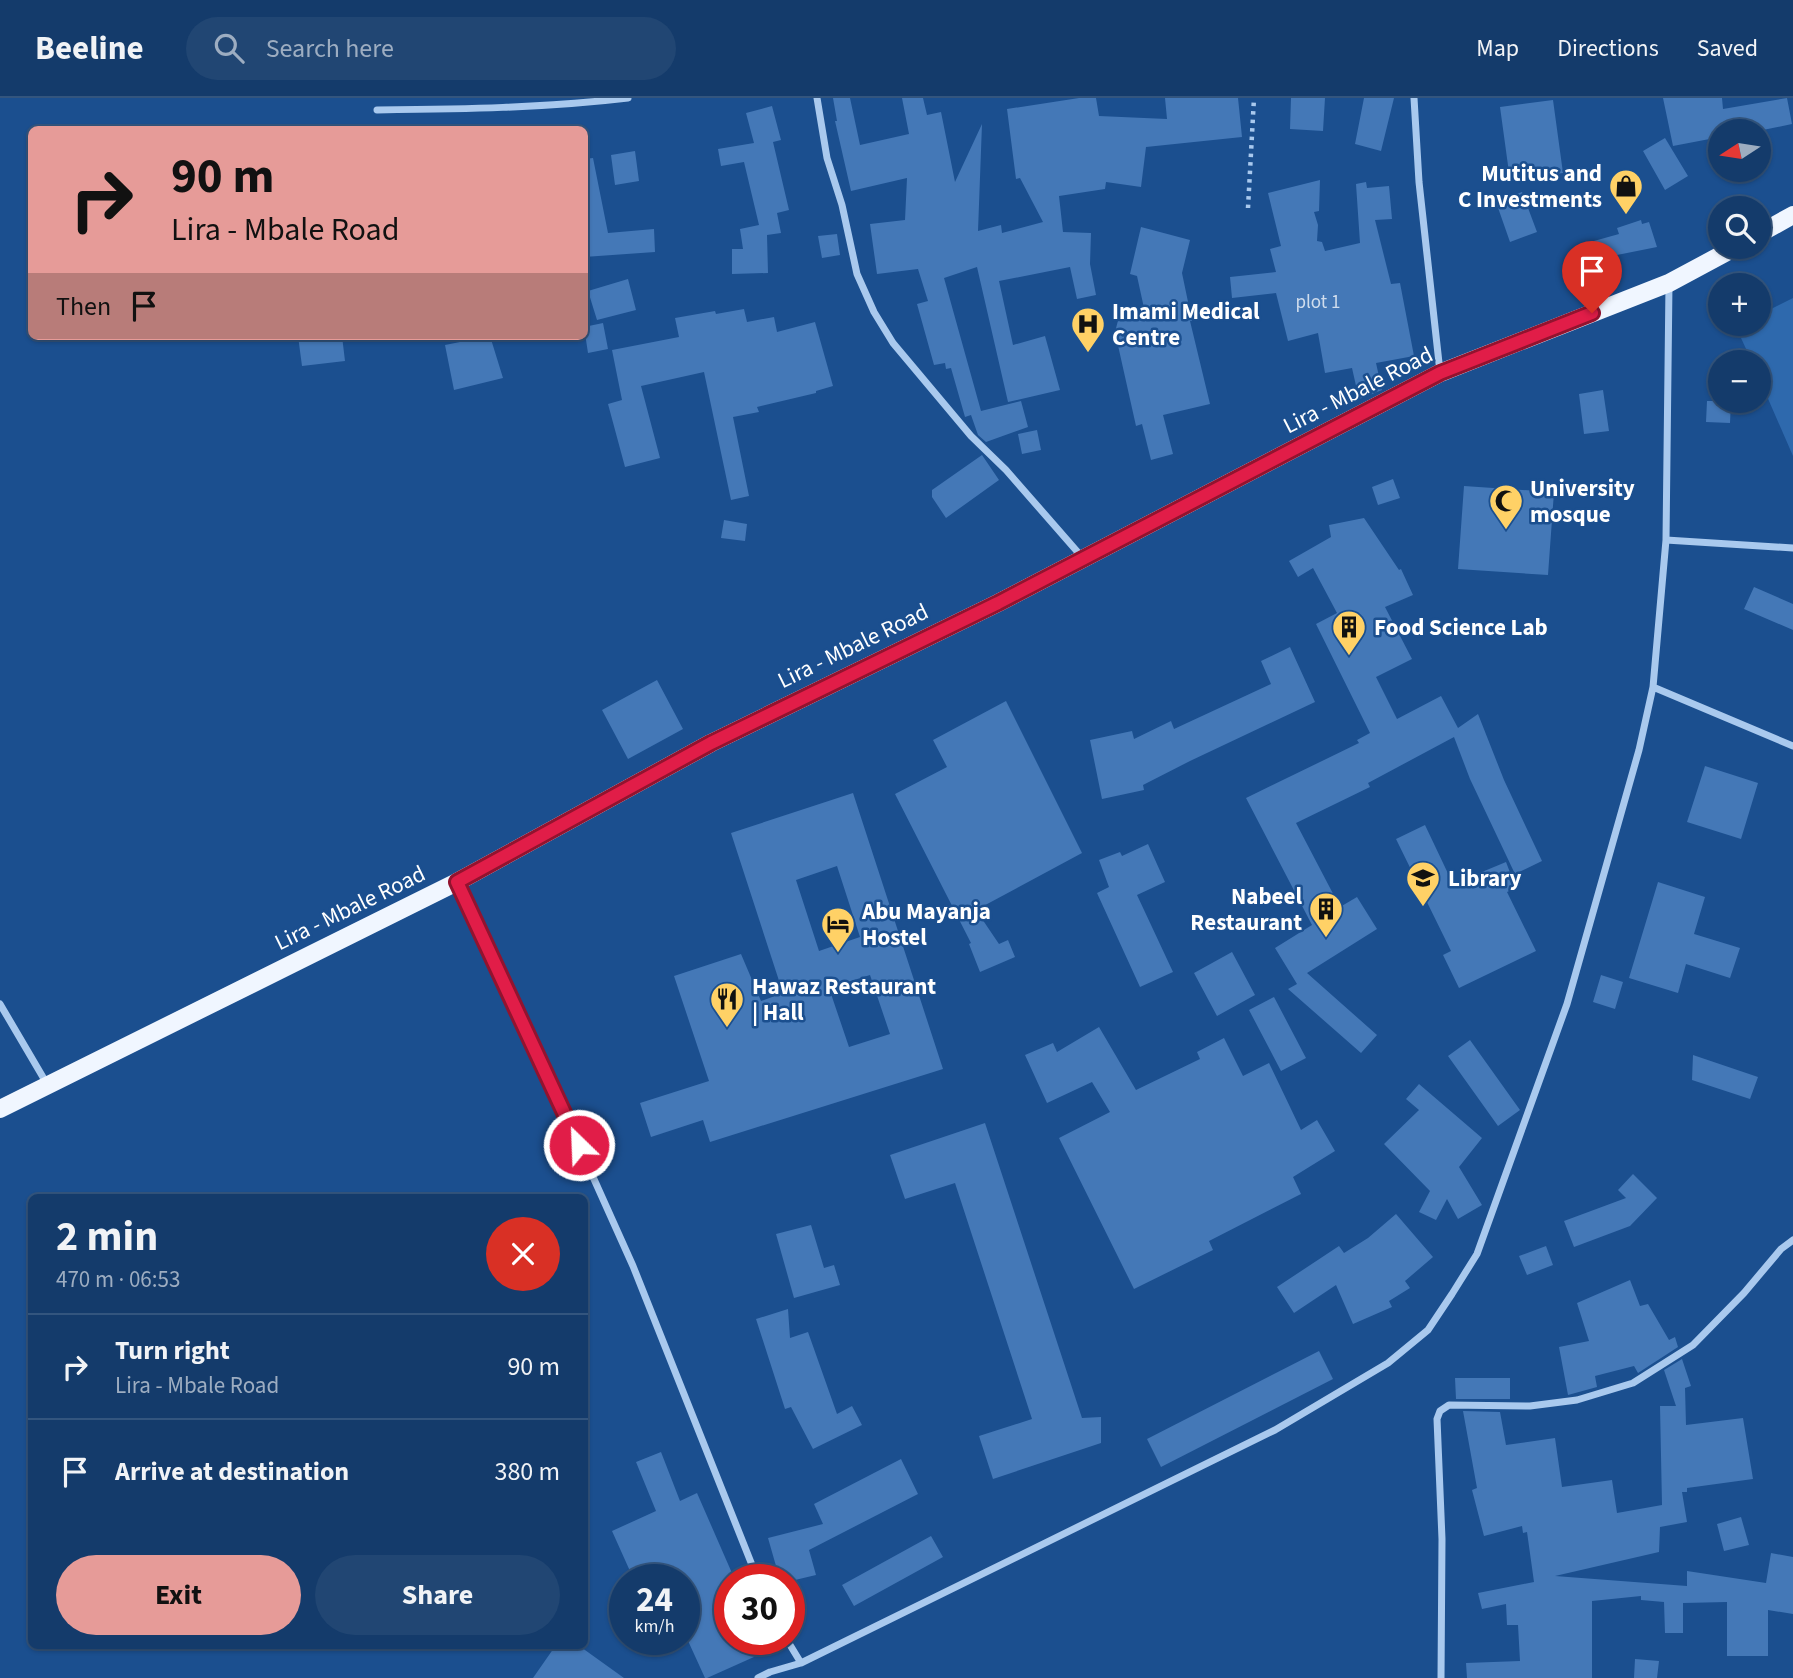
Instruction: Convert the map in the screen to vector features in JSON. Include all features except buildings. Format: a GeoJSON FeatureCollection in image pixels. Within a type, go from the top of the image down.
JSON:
{"type":"FeatureCollection","features":[{"type":"Feature","properties":{"kind":"main road"},"geometry":{"type":"LineString","coordinates":[[1771,227],[1793,215]]}},
{"type":"Feature","properties":{"kind":"main road","name":"Lira - Mbale Road"},"geometry":{"type":"LineString","coordinates":[[0,1109],[457,882],[711,743],[1152,525],[1440,373],[1669,284],[1714,259]]}},
{"type":"Feature","properties":{"kind":"street"},"geometry":{"type":"LineString","coordinates":[[377,110],[474,109],[589,103],[628,98]]}},
{"type":"Feature","properties":{"kind":"street"},"geometry":{"type":"LineString","coordinates":[[817,98],[827,158],[842,205],[857,274],[874,312],[893,343],[971,436],[1006,470],[1083,558]]}},
{"type":"Feature","properties":{"kind":"street"},"geometry":{"type":"LineString","coordinates":[[1414,98],[1419,182],[1440,373]]}},
{"type":"Feature","properties":{"kind":"street"},"geometry":{"type":"LineString","coordinates":[[758,1678],[801,1663],[1275,1430],[1388,1363],[1428,1330],[1476,1254],[1567,1004],[1639,750],[1653,687],[1666,540],[1669,284]]}},
{"type":"Feature","properties":{"kind":"street"},"geometry":{"type":"LineString","coordinates":[[1666,540],[1793,548]]}},
{"type":"Feature","properties":{"kind":"street"},"geometry":{"type":"LineString","coordinates":[[1653,687],[1793,746]]}},
{"type":"Feature","properties":{"kind":"street"},"geometry":{"type":"LineString","coordinates":[[457,882],[498,965],[633,1266],[752,1564]]}},
{"type":"Feature","properties":{"kind":"street"},"geometry":{"type":"LineString","coordinates":[[0,1004],[48,1085]]}},
{"type":"Feature","properties":{"kind":"street"},"geometry":{"type":"LineString","coordinates":[[1441,1678],[1442,1539],[1437,1419],[1440,1411],[1449,1405],[1530,1406],[1577,1400],[1633,1383],[1693,1345],[1744,1293],[1781,1249],[1793,1240]]}},
{"type":"Feature","properties":{"kind":"street"},"geometry":{"type":"LineString","coordinates":[[796,1655],[801,1663]]}},
{"type":"Feature","properties":{"kind":"path"},"geometry":{"type":"LineString","coordinates":[[1248,208],[1254,98]]}},
{"type":"Feature","properties":{"kind":"shaded area"},"geometry":{"type":"Polygon","coordinates":[[[1793,298],[1793,456],[1771,406],[1771,350],[1747,350],[1740,336],[1771,336],[1771,309],[1793,298]]]}},
{"type":"Feature","properties":{"kind":"place","name":"Mutitus and C Investments"},"geometry":{"type":"Point","coordinates":[1626,216]}},
{"type":"Feature","properties":{"kind":"place","name":"Imami Medical Centre"},"geometry":{"type":"Point","coordinates":[1088,354]}},
{"type":"Feature","properties":{"kind":"place","name":"University mosque"},"geometry":{"type":"Point","coordinates":[1506,531]}},
{"type":"Feature","properties":{"kind":"place","name":"Food Science Lab"},"geometry":{"type":"Point","coordinates":[1349,657]}},
{"type":"Feature","properties":{"kind":"place","name":"Library"},"geometry":{"type":"Point","coordinates":[1423,908]}},
{"type":"Feature","properties":{"kind":"place","name":"Nabeel Restaurant"},"geometry":{"type":"Point","coordinates":[1326,939]}},
{"type":"Feature","properties":{"kind":"place","name":"Abu Mayanja Hostel"},"geometry":{"type":"Point","coordinates":[838,954]}},
{"type":"Feature","properties":{"kind":"place","name":"Hawaz Restaurant | Hall"},"geometry":{"type":"Point","coordinates":[727,1029]}},
{"type":"Feature","properties":{"kind":"route"},"geometry":{"type":"LineString","coordinates":[[579,1145],[492,952],[457,882],[711,743],[1152,525],[1440,373],[1592,313]]}}]}
